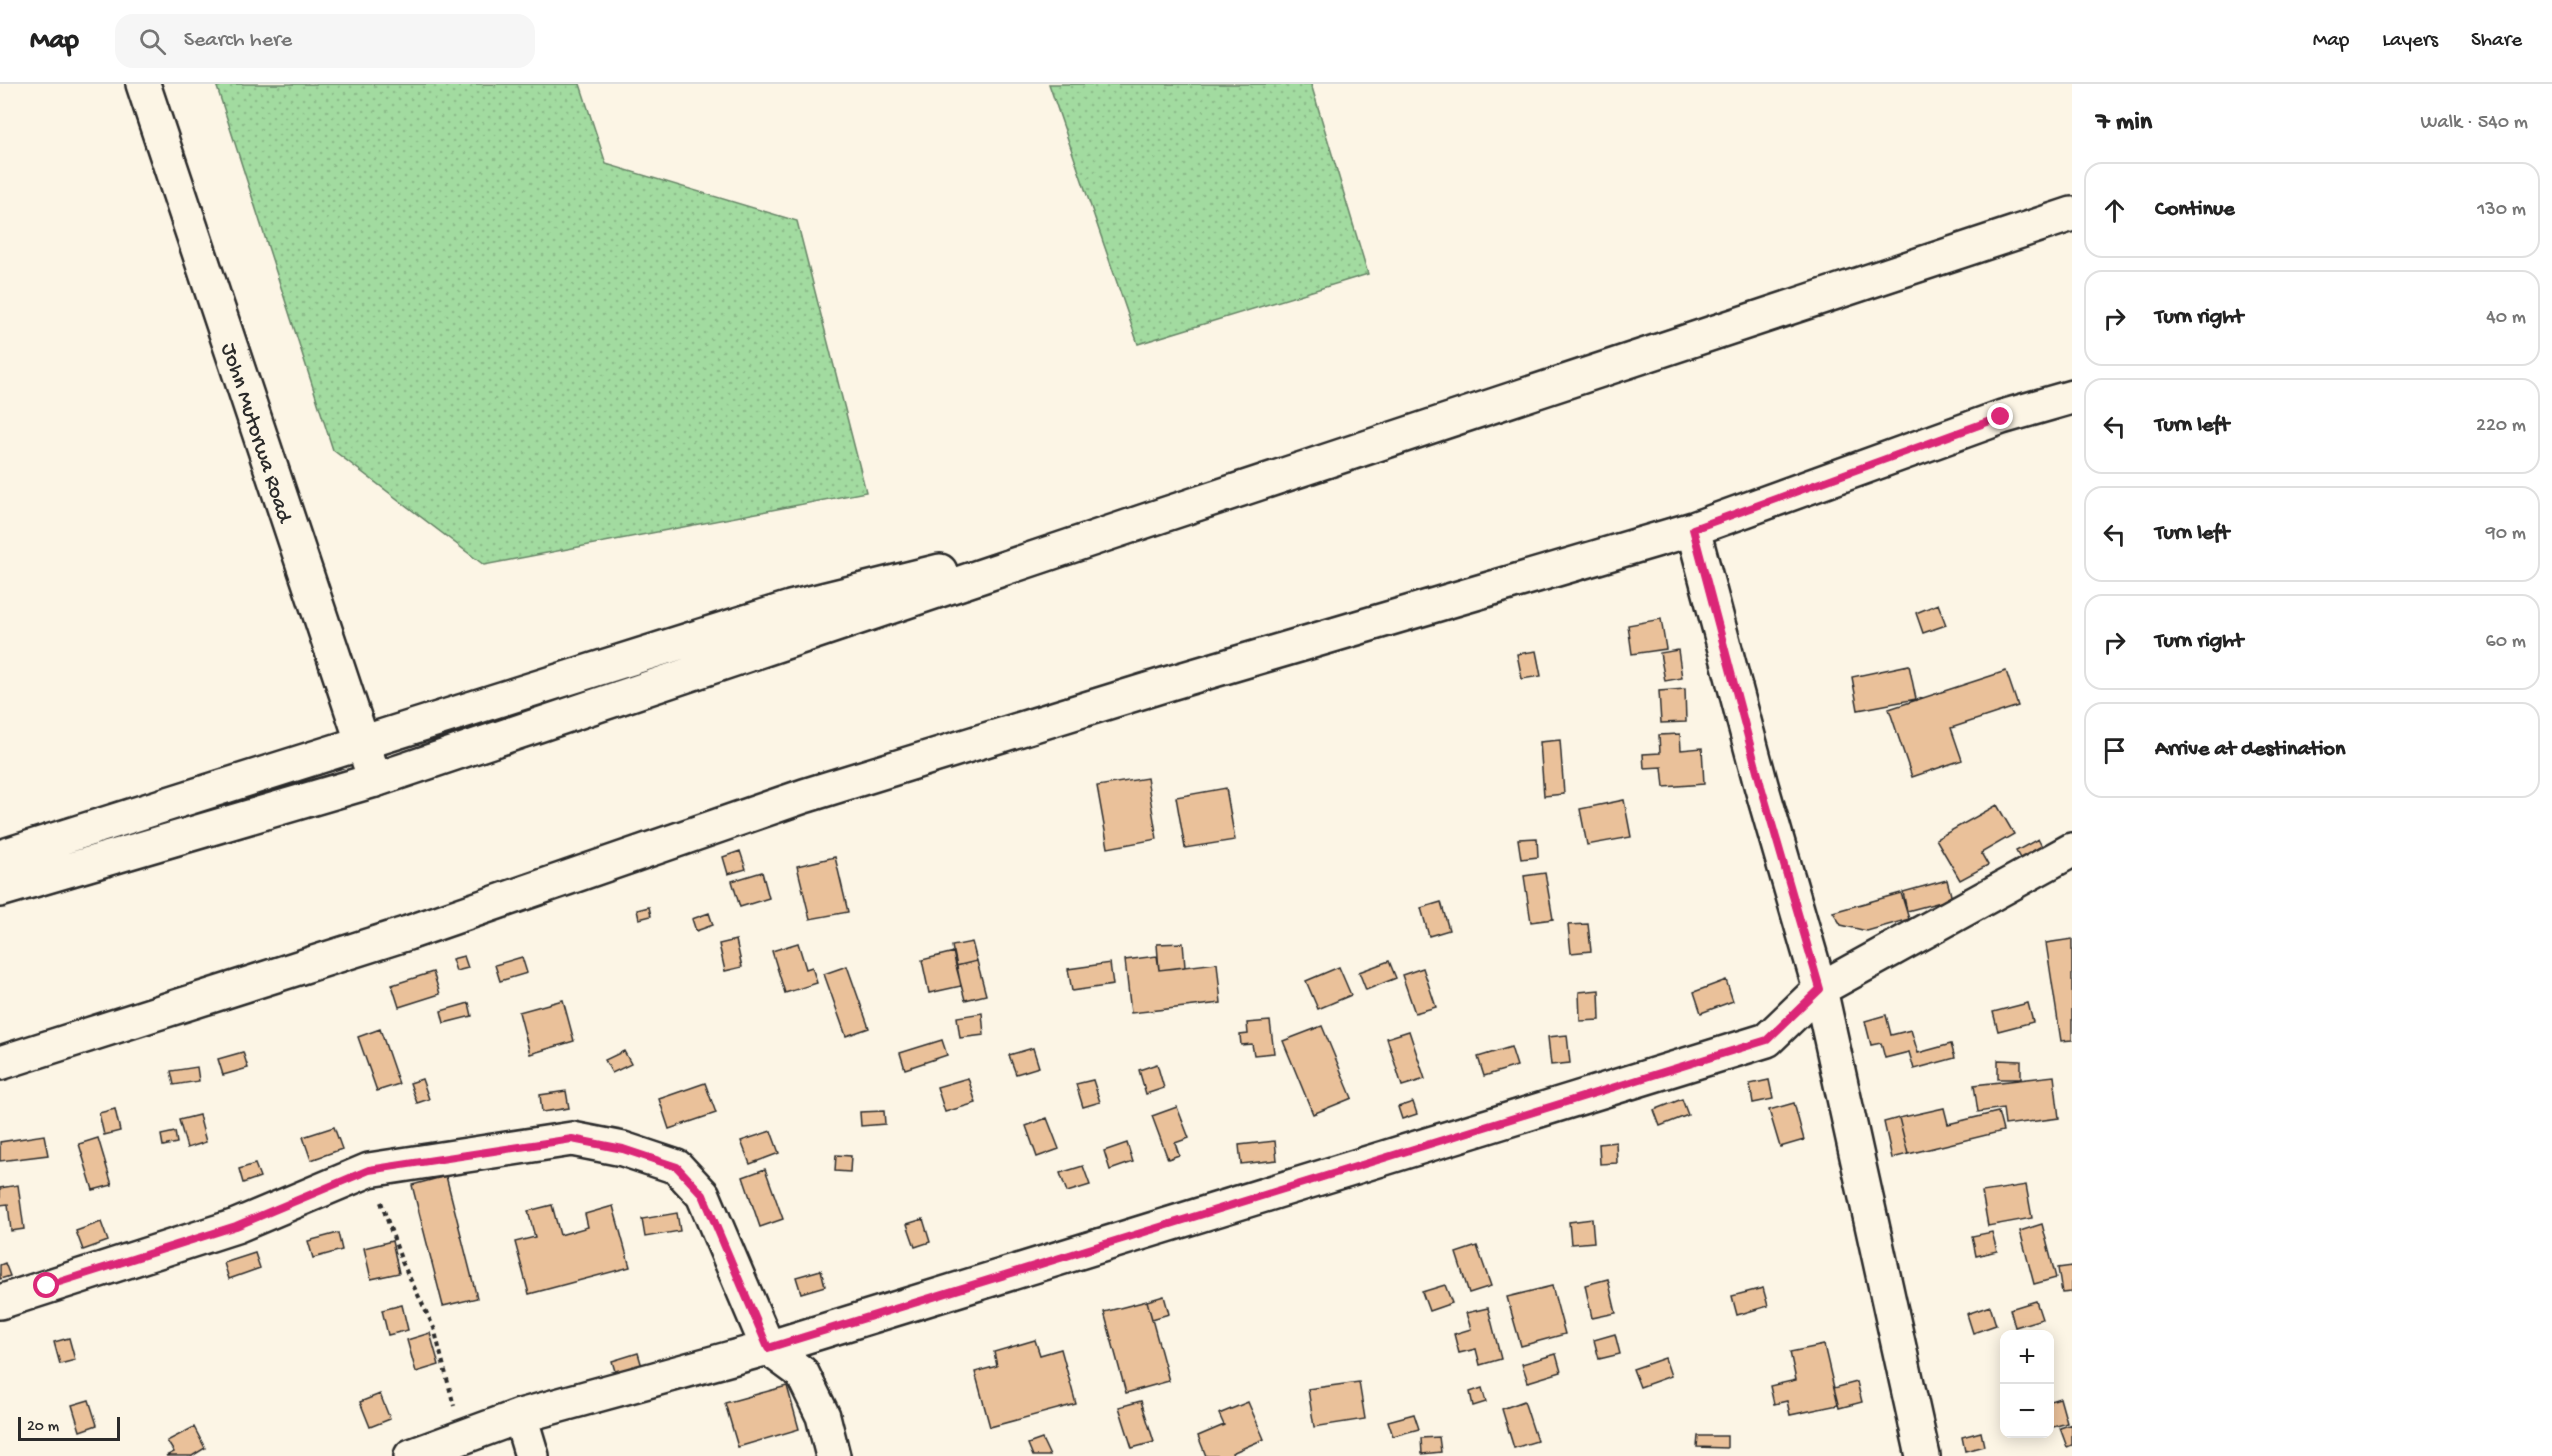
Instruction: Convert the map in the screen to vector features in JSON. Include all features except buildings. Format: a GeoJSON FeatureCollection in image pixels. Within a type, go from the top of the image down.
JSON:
{"type":"FeatureCollection","features":[{"type":"Feature","properties":{"kind":"main road","name":"John Mutorwa Road"},"geometry":{"type":"LineString","coordinates":[[143,84],[375,780]]}},
{"type":"Feature","properties":{"kind":"main road"},"geometry":{"type":"LineString","coordinates":[[0,890],[375,780],[1154,518],[2072,214]]}},
{"type":"Feature","properties":{"kind":"main road"},"geometry":{"type":"LineString","coordinates":[[0,1063],[408,933],[804,796],[1170,683],[1693,529],[2001,417],[2072,397]]}},
{"type":"Feature","properties":{"kind":"main road"},"geometry":{"type":"LineString","coordinates":[[0,857],[790,608],[1154,518]]}},
{"type":"Feature","properties":{"kind":"main road"},"geometry":{"type":"LineString","coordinates":[[1693,529],[1761,786],[1820,989],[1923,1456]]}},
{"type":"Feature","properties":{"kind":"main road"},"geometry":{"type":"LineString","coordinates":[[411,1456],[520,1416],[768,1348],[1767,1040],[1820,989],[2072,850]]}},
{"type":"Feature","properties":{"kind":"main road"},"geometry":{"type":"LineString","coordinates":[[0,1302],[236,1226],[369,1170],[572,1139],[623,1149],[677,1167],[703,1195],[768,1348],[802,1373],[823,1416],[833,1456]]}},
{"type":"Feature","properties":{"kind":"main road"},"geometry":{"type":"LineString","coordinates":[[520,1416],[532,1456]]}},
{"type":"Feature","properties":{"kind":"path"},"geometry":{"type":"LineString","coordinates":[[369,1170],[402,1262],[434,1328],[462,1436]]}},
{"type":"Feature","properties":{"kind":"green space"},"geometry":{"type":"Polygon","coordinates":[[[216,84],[580,84],[606,164],[797,221],[866,492],[484,565],[333,450],[216,84]]]}},
{"type":"Feature","properties":{"kind":"green space"},"geometry":{"type":"Polygon","coordinates":[[[1049,84],[1311,84],[1368,274],[1138,344],[1049,84]]]}},
{"type":"Feature","properties":{"kind":"route"},"geometry":{"type":"LineString","coordinates":[[47,1286],[236,1226],[369,1170],[572,1139],[623,1149],[677,1167],[703,1195],[768,1348],[1767,1040],[1820,989],[1761,786],[1693,529],[2001,417]]}}]}
